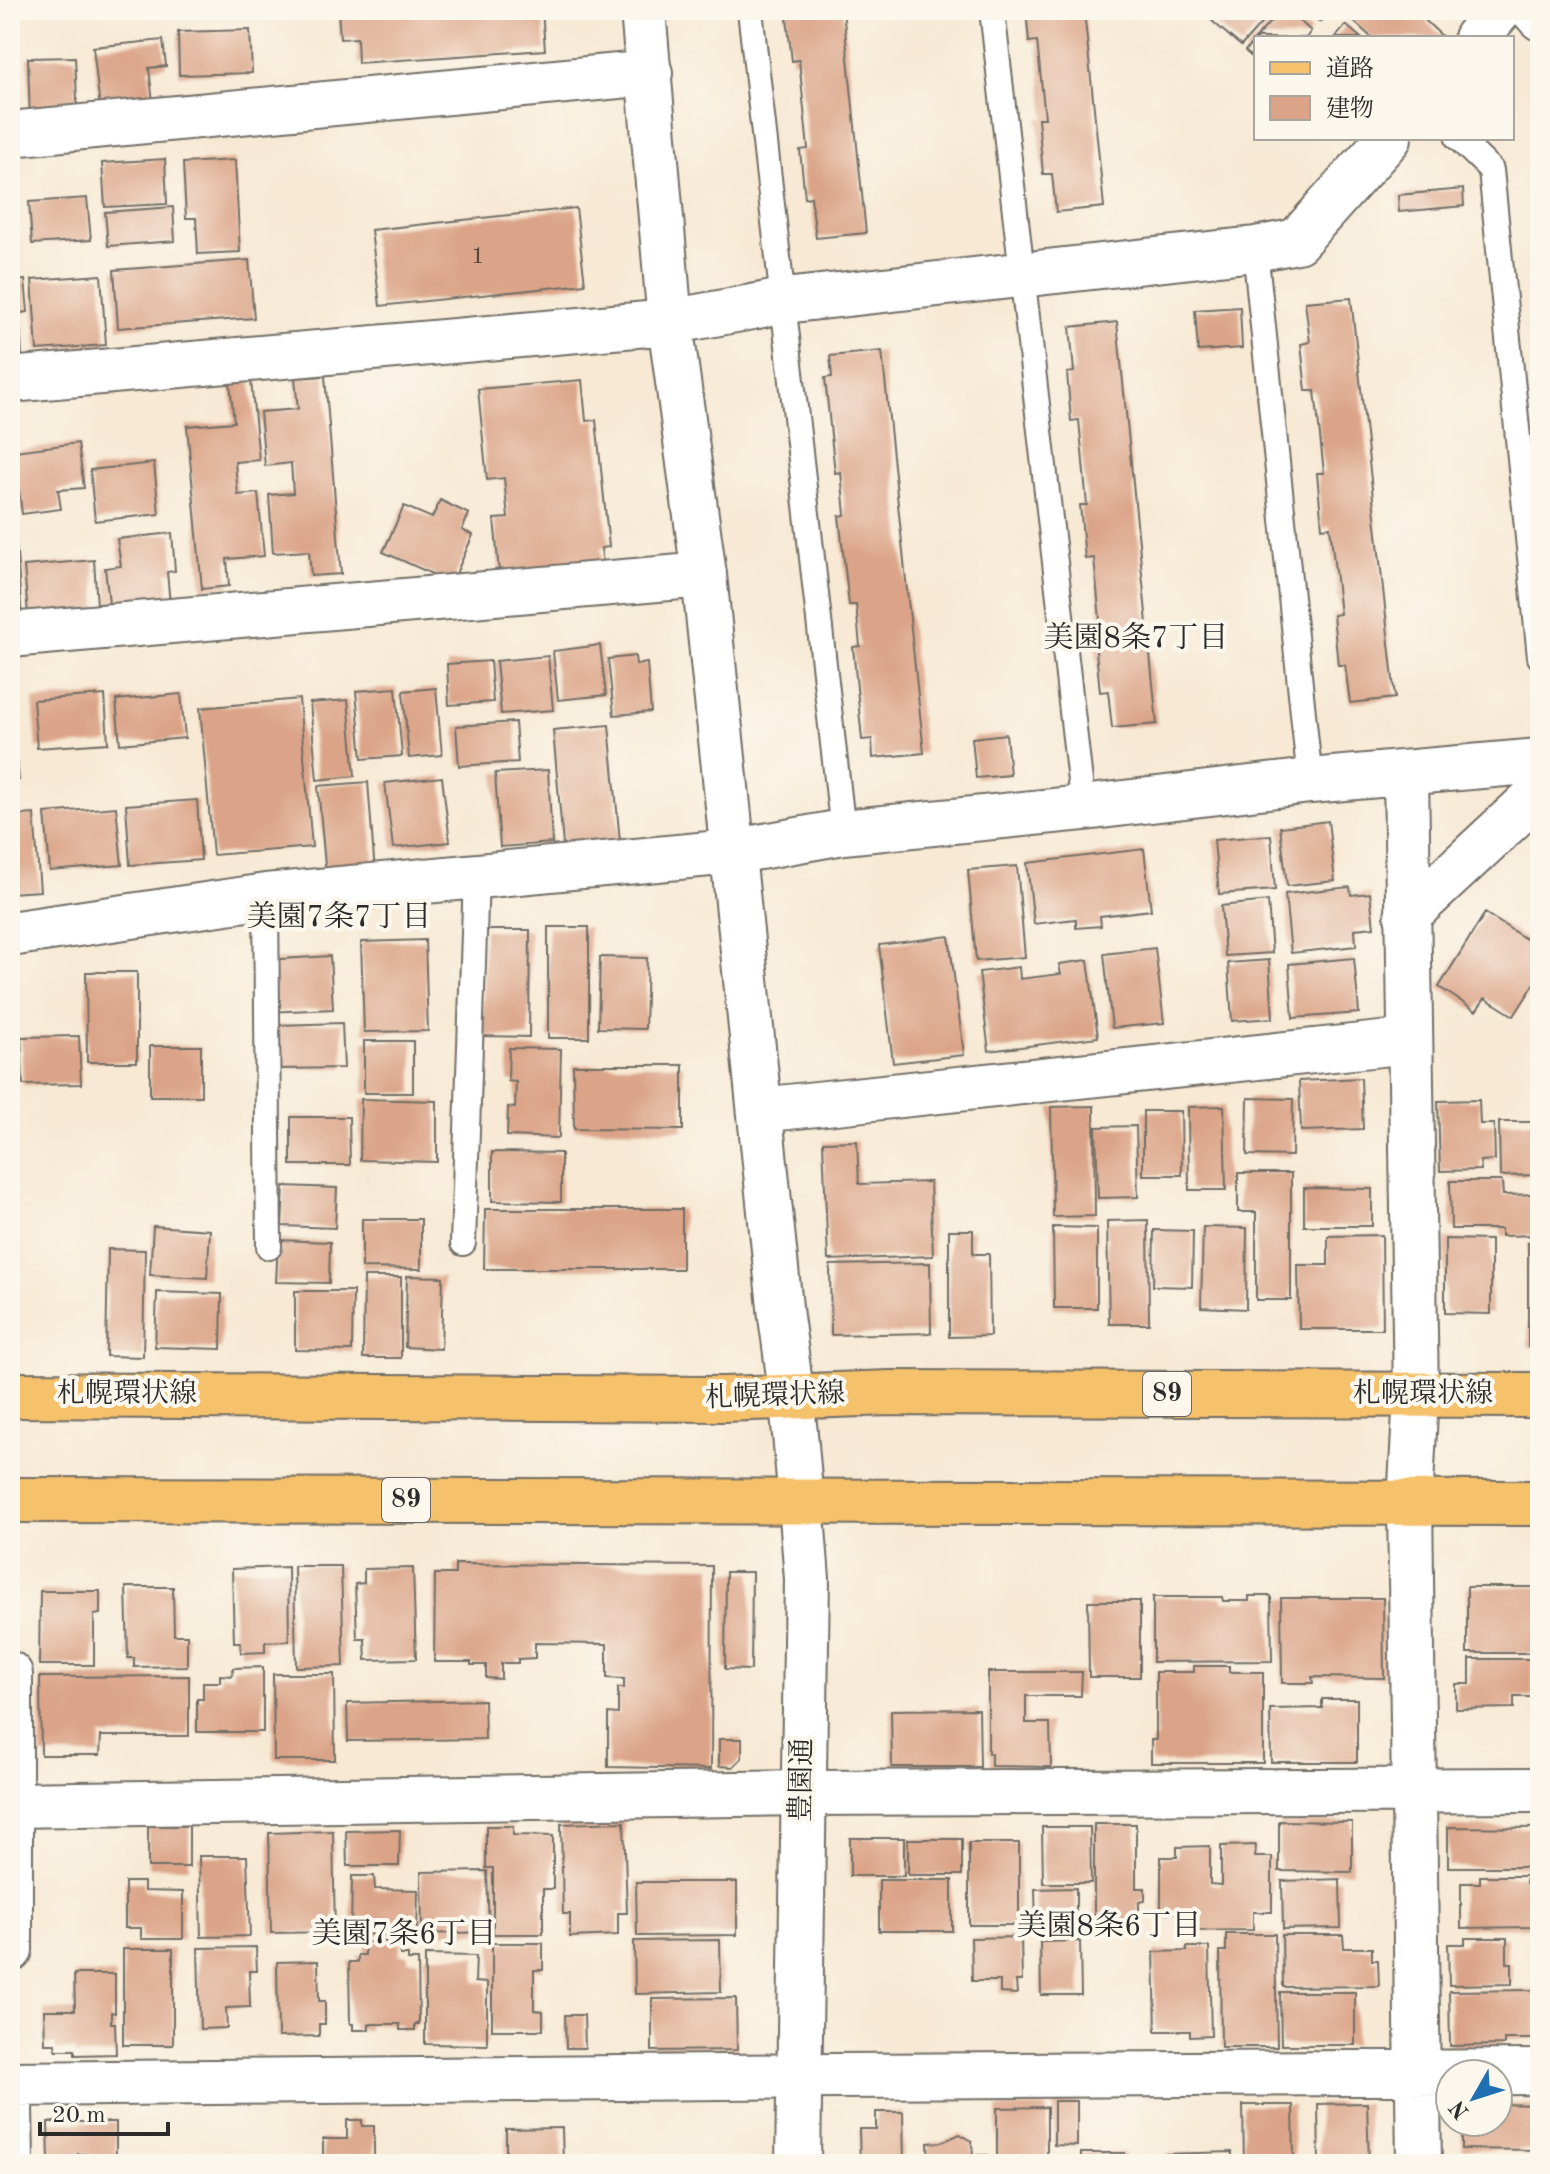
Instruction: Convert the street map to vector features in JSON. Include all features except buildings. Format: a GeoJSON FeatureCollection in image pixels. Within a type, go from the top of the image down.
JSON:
{"type":"FeatureCollection","features":[{"type":"Feature","properties":{"kind":"main road","name":"札幌環状線"},"geometry":{"type":"LineString","coordinates":[[10,1395],[708,1399],[890,1393],[1540,1395]]}},
{"type":"Feature","properties":{"kind":"main road","name":"89"},"geometry":{"type":"LineString","coordinates":[[10,1500],[1540,1503]]}},
{"type":"Feature","properties":{"kind":"street","name":"豊園通"},"geometry":{"type":"LineString","coordinates":[[643,10],[670,322],[704,575],[781,1317],[793,1397],[807,1579],[798,2164]]}},
{"type":"Feature","properties":{"kind":"street"},"geometry":{"type":"LineString","coordinates":[[1478,36],[1500,10]]}},
{"type":"Feature","properties":{"kind":"street"},"geometry":{"type":"LineString","coordinates":[[1533,10],[1540,18]]}},
{"type":"Feature","properties":{"kind":"street"},"geometry":{"type":"LineString","coordinates":[[10,134],[650,73]]}},
{"type":"Feature","properties":{"kind":"street"},"geometry":{"type":"LineString","coordinates":[[10,380],[670,322],[784,301],[1255,249],[1297,241],[1387,140]]}},
{"type":"Feature","properties":{"kind":"street"},"geometry":{"type":"LineString","coordinates":[[10,635],[704,575]]}},
{"type":"Feature","properties":{"kind":"street"},"geometry":{"type":"LineString","coordinates":[[10,934],[266,896],[731,852],[843,832],[1310,781],[1540,761]]}},
{"type":"Feature","properties":{"kind":"street"},"geometry":{"type":"LineString","coordinates":[[1406,773],[1416,1395],[1410,1503],[1419,2164]]}},
{"type":"Feature","properties":{"kind":"street"},"geometry":{"type":"LineString","coordinates":[[1407,916],[1540,792]]}},
{"type":"Feature","properties":{"kind":"street"},"geometry":{"type":"LineString","coordinates":[[760,1110],[1409,1041]]}},
{"type":"Feature","properties":{"kind":"street"},"geometry":{"type":"LineString","coordinates":[[10,1674],[10,1950]]}},
{"type":"Feature","properties":{"kind":"street"},"geometry":{"type":"LineString","coordinates":[[10,1805],[803,1793],[1540,1790]]}},
{"type":"Feature","properties":{"kind":"street"},"geometry":{"type":"LineString","coordinates":[[10,2084],[1540,2072]]}},
{"type":"Feature","properties":{"kind":"street"},"geometry":{"type":"LineString","coordinates":[[10,2106],[11,2164]]}},
{"type":"Feature","properties":{"kind":"lane"},"geometry":{"type":"LineString","coordinates":[[750,10],[843,832]]}},
{"type":"Feature","properties":{"kind":"lane"},"geometry":{"type":"LineString","coordinates":[[992,10],[1083,808]]}},
{"type":"Feature","properties":{"kind":"lane"},"geometry":{"type":"LineString","coordinates":[[1460,140],[1491,170],[1540,657]]}},
{"type":"Feature","properties":{"kind":"lane"},"geometry":{"type":"LineString","coordinates":[[1255,249],[1310,781]]}},
{"type":"Feature","properties":{"kind":"lane"},"geometry":{"type":"LineString","coordinates":[[463,1243],[476,877]]}},
{"type":"Feature","properties":{"kind":"lane"},"geometry":{"type":"LineString","coordinates":[[266,896],[269,1247]]}},
{"type":"Feature","properties":{"kind":"district","name":"美園8条7丁目"},"geometry":{"type":"Point","coordinates":[1136,639]}},
{"type":"Feature","properties":{"kind":"district","name":"美園7条7丁目"},"geometry":{"type":"Point","coordinates":[339,918]}},
{"type":"Feature","properties":{"kind":"district","name":"美園8条6丁目"},"geometry":{"type":"Point","coordinates":[1109,1927]}},
{"type":"Feature","properties":{"kind":"district","name":"美園7条6丁目"},"geometry":{"type":"Point","coordinates":[404,1935]}}]}
